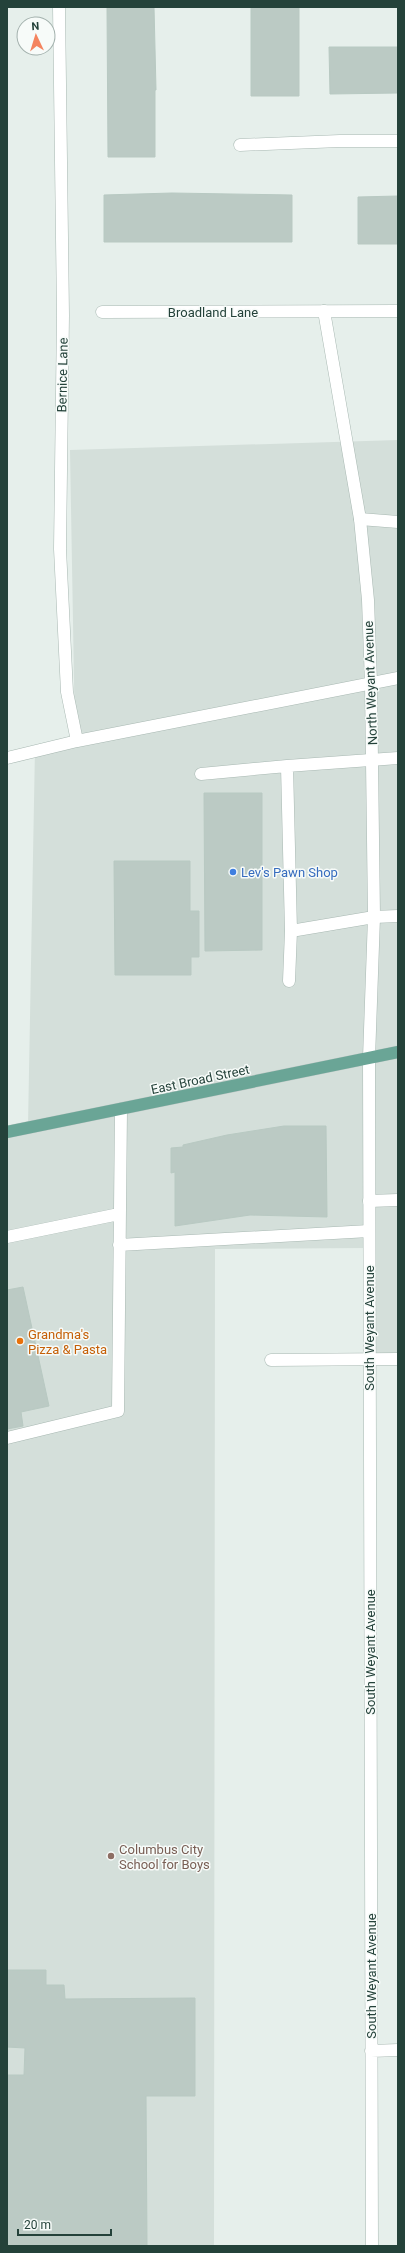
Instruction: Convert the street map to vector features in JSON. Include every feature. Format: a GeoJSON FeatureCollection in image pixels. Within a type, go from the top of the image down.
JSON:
{"type":"FeatureCollection","features":[{"type":"Feature","properties":{"kind":"main road","name":"East Broad Street"},"geometry":{"type":"LineString","coordinates":[[7,1132],[398,1052]]}},
{"type":"Feature","properties":{"kind":"street","name":"Bernice Lane"},"geometry":{"type":"LineString","coordinates":[[59,7],[63,316],[60,549],[67,692],[77,741]]}},
{"type":"Feature","properties":{"kind":"street"},"geometry":{"type":"LineString","coordinates":[[240,145],[340,141],[398,141]]}},
{"type":"Feature","properties":{"kind":"street","name":"North Weyant Avenue"},"geometry":{"type":"LineString","coordinates":[[324,311],[360,519],[368,600],[371,683],[374,917],[369,1058]]}},
{"type":"Feature","properties":{"kind":"street","name":"Broadland Lane"},"geometry":{"type":"LineString","coordinates":[[102,312],[398,311]]}},
{"type":"Feature","properties":{"kind":"street"},"geometry":{"type":"LineString","coordinates":[[360,519],[398,522]]}},
{"type":"Feature","properties":{"kind":"street"},"geometry":{"type":"LineString","coordinates":[[7,758],[77,741],[398,678]]}},
{"type":"Feature","properties":{"kind":"street"},"geometry":{"type":"LineString","coordinates":[[201,774],[398,758]]}},
{"type":"Feature","properties":{"kind":"street"},"geometry":{"type":"LineString","coordinates":[[287,766],[291,931],[289,981]]}},
{"type":"Feature","properties":{"kind":"street"},"geometry":{"type":"LineString","coordinates":[[291,931],[374,917],[398,916]]}},
{"type":"Feature","properties":{"kind":"street","name":"South Weyant Avenue"},"geometry":{"type":"LineString","coordinates":[[369,1058],[372,2246]]}},
{"type":"Feature","properties":{"kind":"street"},"geometry":{"type":"LineString","coordinates":[[7,1438],[118,1411],[120,1109]]}},
{"type":"Feature","properties":{"kind":"street"},"geometry":{"type":"LineString","coordinates":[[369,1201],[398,1200]]}},
{"type":"Feature","properties":{"kind":"street"},"geometry":{"type":"LineString","coordinates":[[7,1237],[120,1214]]}},
{"type":"Feature","properties":{"kind":"street"},"geometry":{"type":"LineString","coordinates":[[119,1245],[369,1231]]}},
{"type":"Feature","properties":{"kind":"street"},"geometry":{"type":"LineString","coordinates":[[270,1360],[398,1359]]}},
{"type":"Feature","properties":{"kind":"street"},"geometry":{"type":"LineString","coordinates":[[371,2051],[398,2050]]}},
{"type":"Feature","properties":{"kind":"shaded area"},"geometry":{"type":"Polygon","coordinates":[[[398,440],[398,1353],[369,1353],[366,1248],[215,1249],[214,2246],[7,2246],[7,1131],[28,1126],[35,748],[75,737],[70,450],[398,440]]]}},
{"type":"Feature","properties":{"kind":"building"},"geometry":{"type":"Polygon","coordinates":[[[107,7],[154,7],[156,90],[155,157],[108,157],[107,7]]]}},
{"type":"Feature","properties":{"kind":"building"},"geometry":{"type":"Polygon","coordinates":[[[251,7],[299,7],[299,96],[251,96],[251,7]]]}},
{"type":"Feature","properties":{"kind":"building"},"geometry":{"type":"Polygon","coordinates":[[[329,47],[398,47],[398,93],[330,94],[329,47]]]}},
{"type":"Feature","properties":{"kind":"building"},"geometry":{"type":"Polygon","coordinates":[[[172,193],[292,195],[292,242],[104,242],[104,195],[172,193]]]}},
{"type":"Feature","properties":{"kind":"building"},"geometry":{"type":"Polygon","coordinates":[[[398,196],[398,244],[358,244],[358,197],[398,196]]]}},
{"type":"Feature","properties":{"kind":"building","name":"Lev's Pawn Shop"},"geometry":{"type":"Polygon","coordinates":[[[204,793],[262,793],[262,950],[205,951],[204,793]]]}},
{"type":"Feature","properties":{"kind":"building"},"geometry":{"type":"Polygon","coordinates":[[[114,861],[190,861],[190,911],[199,911],[199,957],[191,957],[191,975],[115,975],[114,861]]]}},
{"type":"Feature","properties":{"kind":"building"},"geometry":{"type":"Polygon","coordinates":[[[284,1126],[326,1126],[327,1217],[250,1215],[175,1226],[175,1172],[171,1173],[171,1148],[183,1147],[183,1145],[227,1135],[284,1126]]]}},
{"type":"Feature","properties":{"kind":"building"},"geometry":{"type":"Polygon","coordinates":[[[23,1287],[49,1406],[21,1412],[23,1426],[7,1429],[7,1290],[23,1287]]]}},
{"type":"Feature","properties":{"kind":"building"},"geometry":{"type":"Polygon","coordinates":[[[7,1970],[46,1970],[46,1985],[64,1985],[65,1999],[195,1998],[195,2096],[146,2096],[147,2246],[7,2246],[7,2075],[24,2075],[25,2048],[7,2047],[7,1970]]]}},
{"type":"Feature","properties":{"kind":"place","name":"Lev's Pawn Shop"},"geometry":{"type":"Point","coordinates":[233,872]}},
{"type":"Feature","properties":{"kind":"place","name":"Grandma's Pizza & Pasta"},"geometry":{"type":"Point","coordinates":[20,1341]}},
{"type":"Feature","properties":{"kind":"place","name":"Columbus City School for Boys"},"geometry":{"type":"Point","coordinates":[111,1856]}}]}
